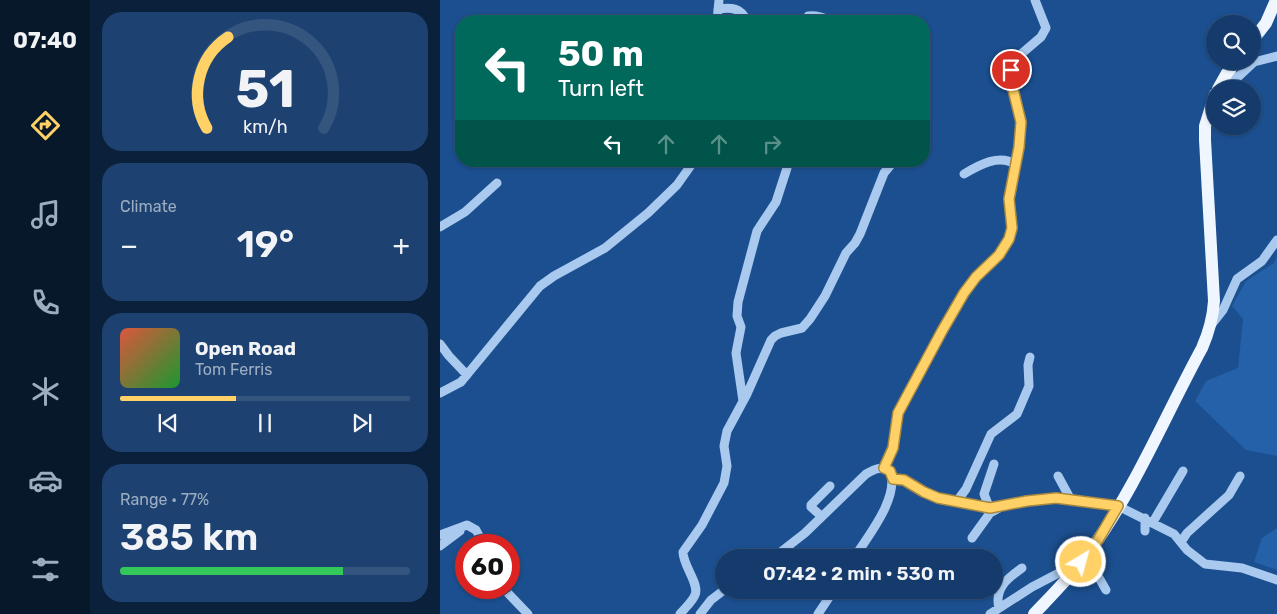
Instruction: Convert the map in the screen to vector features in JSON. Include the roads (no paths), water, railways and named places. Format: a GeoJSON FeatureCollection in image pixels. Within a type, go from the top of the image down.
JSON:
{"type":"FeatureCollection","features":[{"type":"Feature","properties":{"kind":"main road"},"geometry":{"type":"LineString","coordinates":[[1261,32],[1272,21],[1276,0]]}},
{"type":"Feature","properties":{"kind":"main road"},"geometry":{"type":"LineString","coordinates":[[1223,80],[1230,70]]}},
{"type":"Feature","properties":{"kind":"main road"},"geometry":{"type":"LineString","coordinates":[[1034,614],[1082,561],[1098,540],[1202,348],[1210,327],[1214,301],[1205,140],[1206,126]]}},
{"type":"Feature","properties":{"kind":"street"},"geometry":{"type":"LineString","coordinates":[[884,468],[893,448],[898,413],[942,331],[964,293],[976,277],[999,255],[1009,239],[1012,228],[1009,199],[1016,166],[1021,122],[1011,81],[1011,70],[1013,61],[1041,37],[1046,28],[1035,0]]}},
{"type":"Feature","properties":{"kind":"street"},"geometry":{"type":"LineString","coordinates":[[718,4],[738,10],[744,15]]}},
{"type":"Feature","properties":{"kind":"street"},"geometry":{"type":"LineString","coordinates":[[1227,73],[1237,78],[1254,62],[1277,56]]}},
{"type":"Feature","properties":{"kind":"street"},"geometry":{"type":"LineString","coordinates":[[964,174],[978,166],[994,161],[1006,160],[1016,166]]}},
{"type":"Feature","properties":{"kind":"street"},"geometry":{"type":"LineString","coordinates":[[440,394],[456,386],[467,375],[540,286],[554,276],[605,248],[641,219],[677,185],[690,167]]}},
{"type":"Feature","properties":{"kind":"street"},"geometry":{"type":"LineString","coordinates":[[680,614],[696,594],[697,587],[686,567],[683,552],[686,545],[702,525],[724,483],[727,466],[724,438],[727,431],[771,340],[781,333],[802,328],[822,302],[846,253],[860,234],[884,174],[889,167]]}},
{"type":"Feature","properties":{"kind":"street"},"geometry":{"type":"LineString","coordinates":[[743,401],[736,353],[741,327],[737,316],[738,302],[756,231],[776,202],[786,168]]}},
{"type":"Feature","properties":{"kind":"street"},"geometry":{"type":"LineString","coordinates":[[440,227],[465,212],[497,183]]}},
{"type":"Feature","properties":{"kind":"street"},"geometry":{"type":"LineString","coordinates":[[1210,327],[1223,310],[1238,279],[1262,261],[1277,240]]}},
{"type":"Feature","properties":{"kind":"street"},"geometry":{"type":"LineString","coordinates":[[440,344],[448,356],[467,375]]}},
{"type":"Feature","properties":{"kind":"street"},"geometry":{"type":"LineString","coordinates":[[957,501],[966,488],[991,434],[1017,414],[1029,386],[1028,365],[1030,357]]}},
{"type":"Feature","properties":{"kind":"street"},"geometry":{"type":"LineString","coordinates":[[994,464],[984,494],[994,508]]}},
{"type":"Feature","properties":{"kind":"street"},"geometry":{"type":"LineString","coordinates":[[784,549],[805,533],[866,474],[875,469],[884,468],[890,471],[893,479],[884,509],[860,549]]}},
{"type":"Feature","properties":{"kind":"street"},"geometry":{"type":"LineString","coordinates":[[1145,531],[1149,520],[1183,471]]}},
{"type":"Feature","properties":{"kind":"street"},"geometry":{"type":"LineString","coordinates":[[1058,476],[1071,500]]}},
{"type":"Feature","properties":{"kind":"street"},"geometry":{"type":"LineString","coordinates":[[1181,542],[1187,533],[1229,495],[1240,476]]}},
{"type":"Feature","properties":{"kind":"street"},"geometry":{"type":"LineString","coordinates":[[893,479],[904,480],[931,495],[994,508],[1027,501],[1056,498],[1118,506],[1174,534],[1187,550],[1205,564],[1242,568],[1277,580]]}},
{"type":"Feature","properties":{"kind":"street"},"geometry":{"type":"LineString","coordinates":[[821,516],[811,507],[811,504],[830,486]]}},
{"type":"Feature","properties":{"kind":"street"},"geometry":{"type":"LineString","coordinates":[[972,538],[994,508]]}},
{"type":"Feature","properties":{"kind":"street"},"geometry":{"type":"LineString","coordinates":[[440,546],[467,525]]}},
{"type":"Feature","properties":{"kind":"street"},"geometry":{"type":"LineString","coordinates":[[440,535],[467,525],[476,530],[478,534]]}},
{"type":"Feature","properties":{"kind":"street"},"geometry":{"type":"LineString","coordinates":[[990,614],[1032,587],[1082,561],[1098,576],[1106,590]]}},
{"type":"Feature","properties":{"kind":"street"},"geometry":{"type":"LineString","coordinates":[[999,608],[998,602],[1002,584],[1022,568]]}},
{"type":"Feature","properties":{"kind":"street"},"geometry":{"type":"LineString","coordinates":[[700,614],[715,597]]}},
{"type":"Feature","properties":{"kind":"street"},"geometry":{"type":"LineString","coordinates":[[514,599],[528,614]]}},
{"type":"Feature","properties":{"kind":"street"},"geometry":{"type":"LineString","coordinates":[[818,614],[828,599]]}}]}
